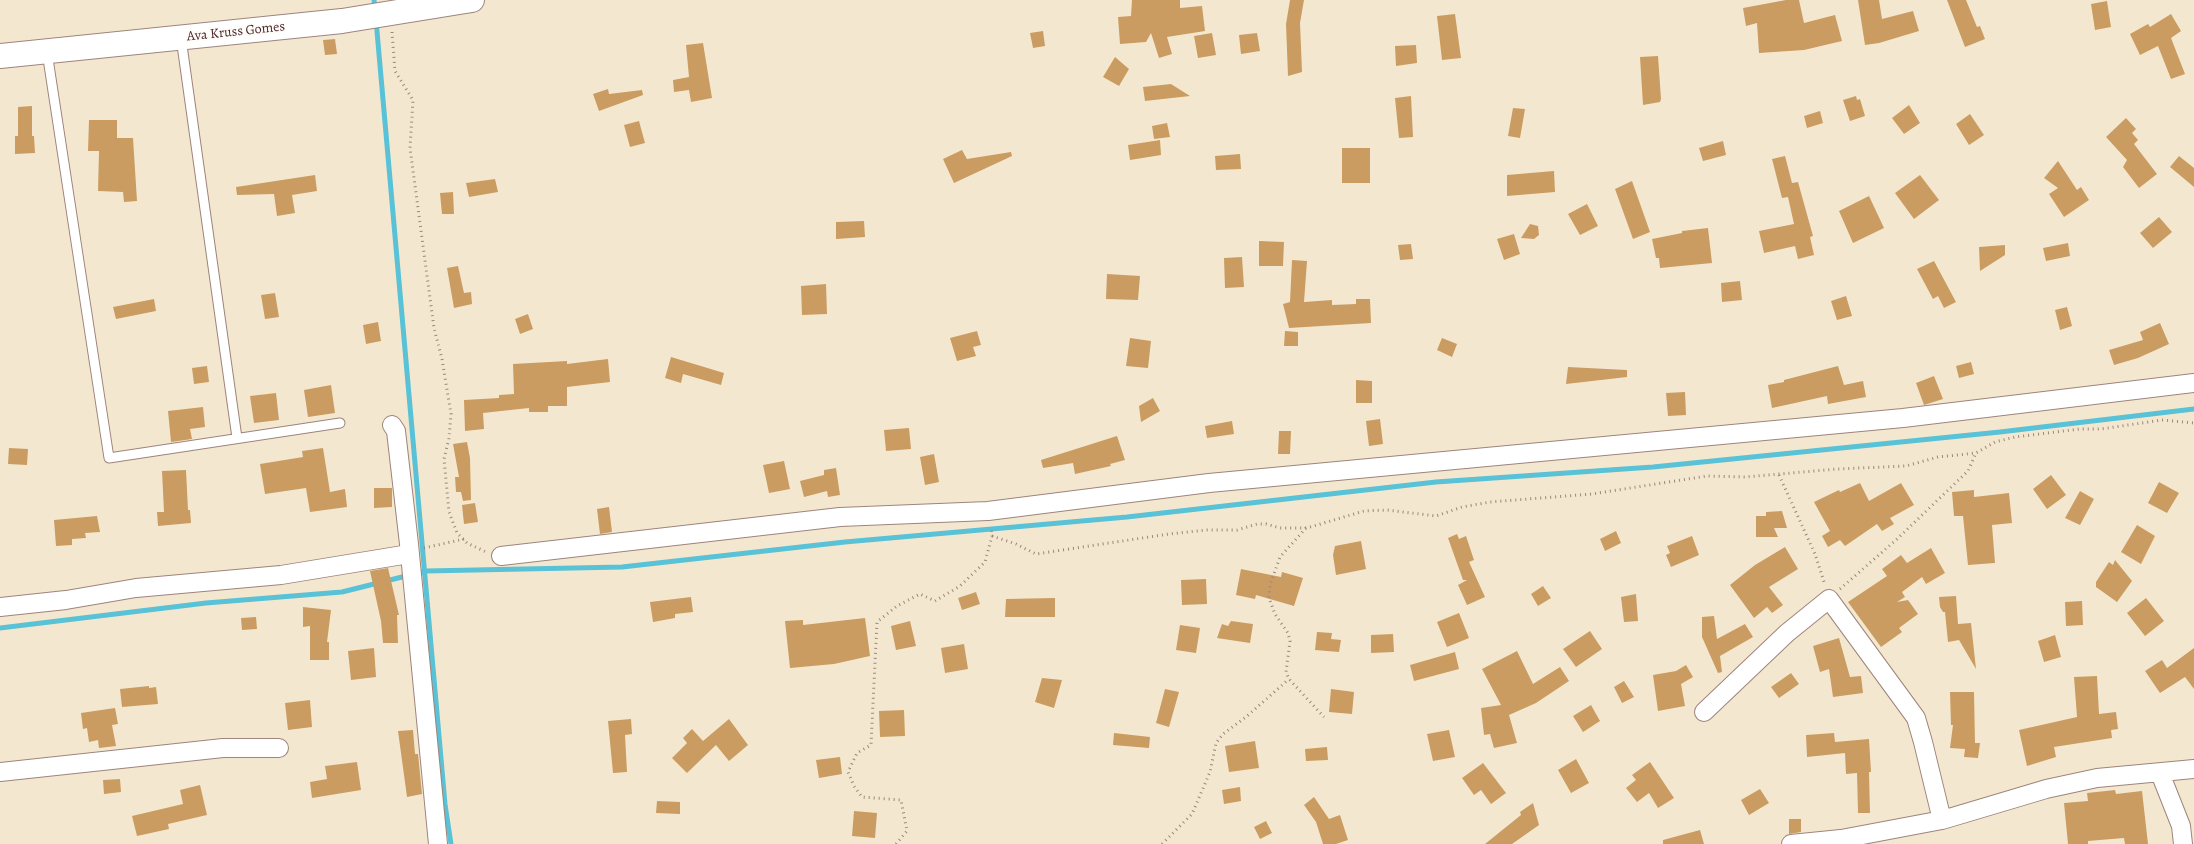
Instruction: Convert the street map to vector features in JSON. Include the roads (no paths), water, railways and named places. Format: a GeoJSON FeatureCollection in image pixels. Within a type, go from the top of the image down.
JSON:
{"type":"FeatureCollection","features":[{"type":"Feature","properties":{"kind":"street","name":"Ava Kruss Gomes"},"geometry":{"type":"LineString","coordinates":[[0,56],[342,21],[472,0]]}},
{"type":"Feature","properties":{"kind":"street"},"geometry":{"type":"LineString","coordinates":[[500,556],[840,517],[988,511],[1209,483],[1903,418],[2194,383]]}},
{"type":"Feature","properties":{"kind":"street"},"geometry":{"type":"LineString","coordinates":[[392,425],[396,431],[438,844]]}},
{"type":"Feature","properties":{"kind":"street"},"geometry":{"type":"LineString","coordinates":[[0,606],[66,600],[136,588],[282,575],[409,554]]}},
{"type":"Feature","properties":{"kind":"street"},"geometry":{"type":"LineString","coordinates":[[1704,712],[1787,633],[1829,599],[1916,718],[1942,820]]}},
{"type":"Feature","properties":{"kind":"street"},"geometry":{"type":"LineString","coordinates":[[0,772],[223,748],[279,748]]}},
{"type":"Feature","properties":{"kind":"street"},"geometry":{"type":"LineString","coordinates":[[1791,844],[1841,839],[1942,820],[2046,788],[2097,778],[2194,769]]}},
{"type":"Feature","properties":{"kind":"street"},"geometry":{"type":"LineString","coordinates":[[2160,773],[2180,826],[2183,844]]}},
{"type":"Feature","properties":{"kind":"lane"},"geometry":{"type":"LineString","coordinates":[[181,37],[237,438]]}},
{"type":"Feature","properties":{"kind":"lane"},"geometry":{"type":"LineString","coordinates":[[47,51],[109,458],[340,423]]}},
{"type":"Feature","properties":{"kind":"waterway"},"geometry":{"type":"LineString","coordinates":[[374,0],[375,10]]}},
{"type":"Feature","properties":{"kind":"waterway"},"geometry":{"type":"LineString","coordinates":[[376,20],[445,804],[451,844]]}},
{"type":"Feature","properties":{"kind":"waterway"},"geometry":{"type":"LineString","coordinates":[[0,628],[206,603],[342,592],[426,571],[622,567],[845,542],[1127,517],[1436,482],[1653,467],[2000,432],[2194,409]]}}]}
